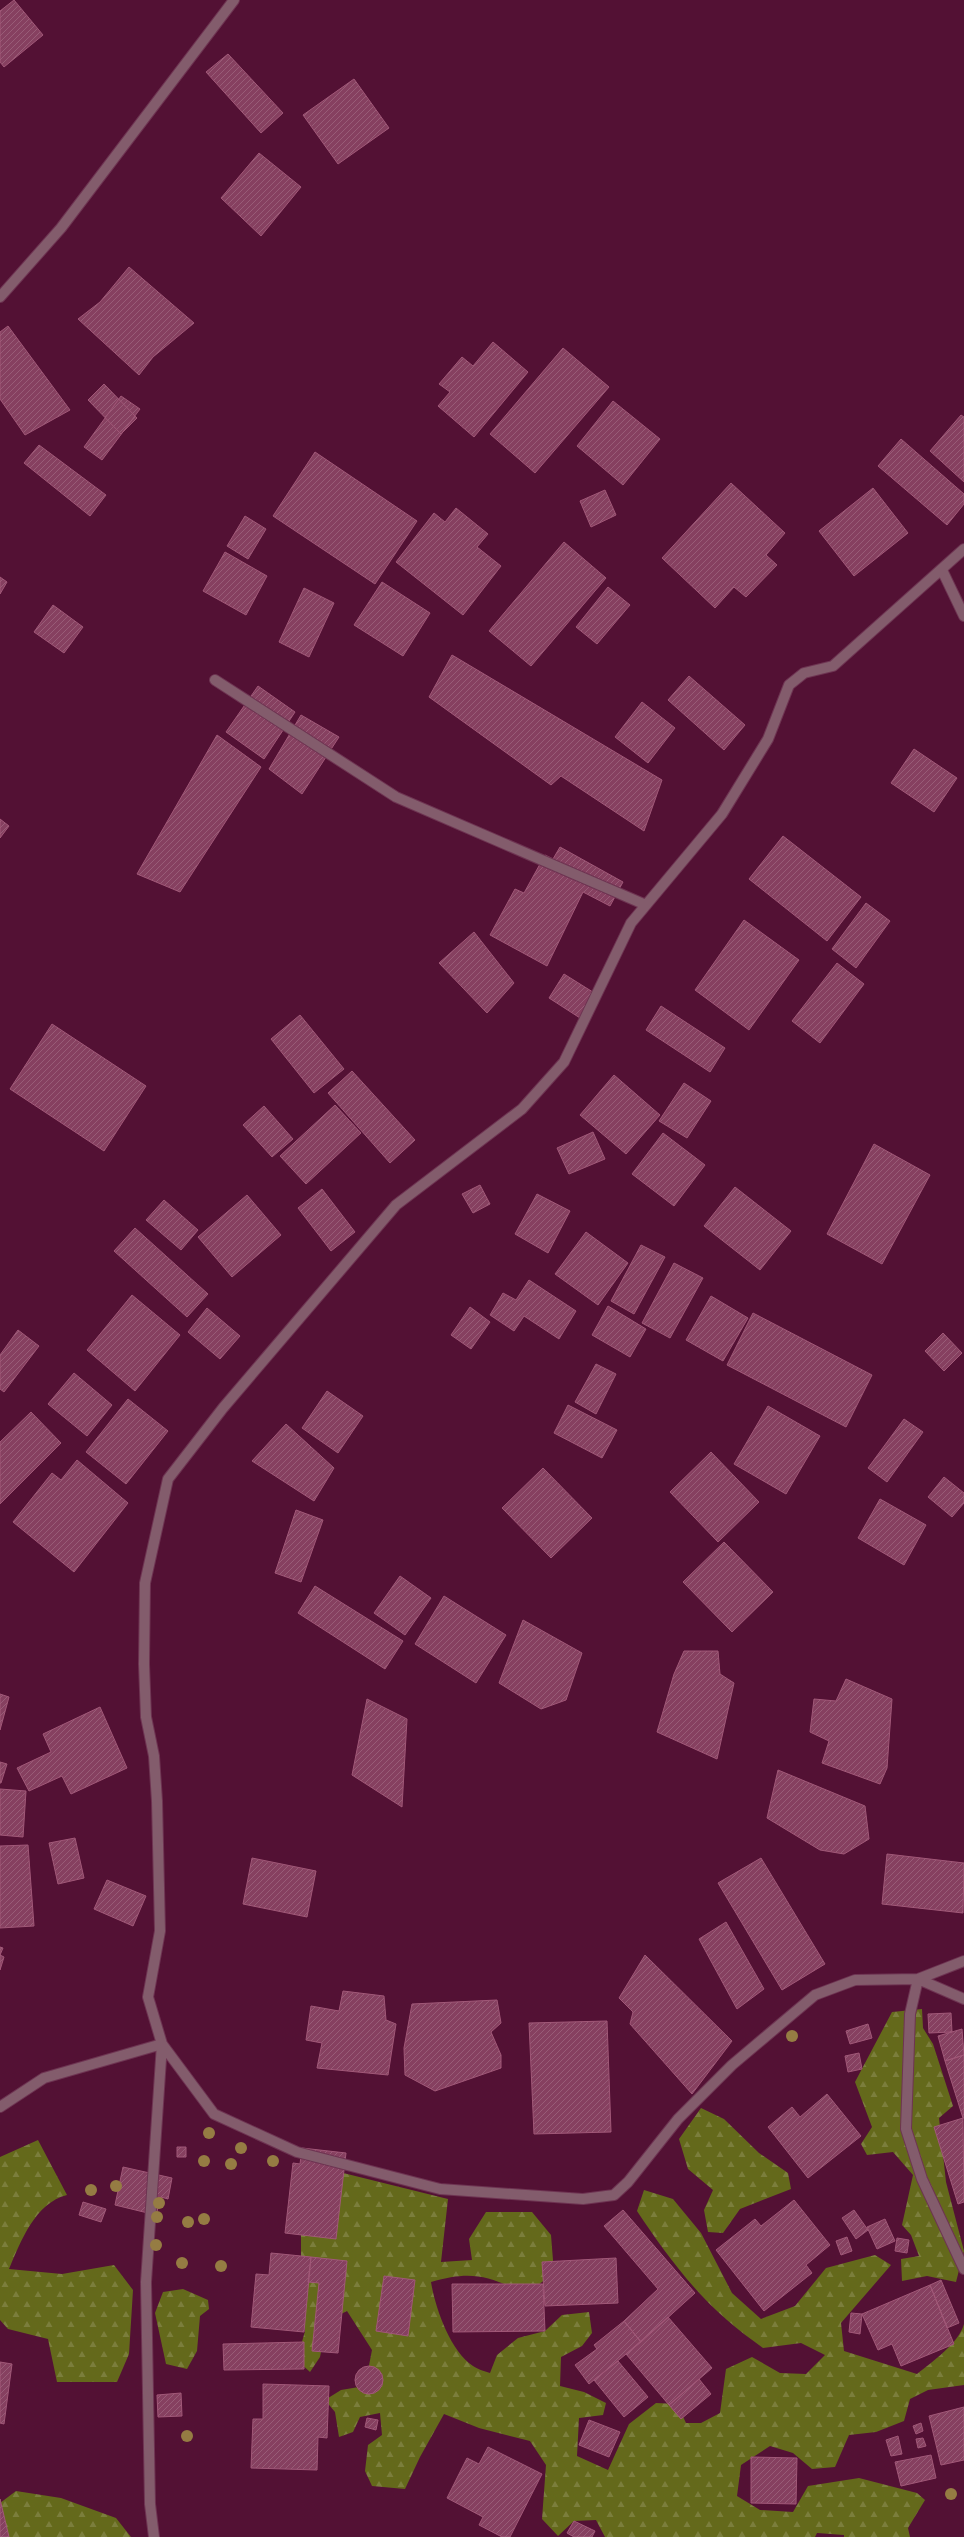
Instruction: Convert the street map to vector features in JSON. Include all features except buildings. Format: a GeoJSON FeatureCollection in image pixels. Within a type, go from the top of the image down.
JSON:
{"type":"FeatureCollection","features":[{"type":"Feature","properties":{"kind":"street"},"geometry":{"type":"LineString","coordinates":[[0,297],[61,228],[234,0]]}},
{"type":"Feature","properties":{"kind":"street"},"geometry":{"type":"LineString","coordinates":[[154,2537],[150,2504],[146,2282],[162,2044],[148,1996],[160,1931],[157,1800],[154,1756],[146,1717],[144,1664],[145,1583],[168,1479],[223,1408],[396,1205],[522,1109],[564,1062],[631,923],[722,814],[768,739],[789,685],[804,673],[833,666],[964,549]]}},
{"type":"Feature","properties":{"kind":"street"},"geometry":{"type":"LineString","coordinates":[[942,570],[964,616]]}},
{"type":"Feature","properties":{"kind":"street"},"geometry":{"type":"LineString","coordinates":[[215,680],[396,797],[646,905]]}},
{"type":"Feature","properties":{"kind":"street"},"geometry":{"type":"LineString","coordinates":[[162,2044],[214,2114],[297,2152],[440,2188],[590,2199],[614,2195],[628,2182],[678,2119],[705,2092],[776,2026],[815,1995],[855,1980],[918,1979],[964,1961]]}},
{"type":"Feature","properties":{"kind":"street"},"geometry":{"type":"LineString","coordinates":[[918,1979],[964,1999]]}},
{"type":"Feature","properties":{"kind":"street"},"geometry":{"type":"LineString","coordinates":[[918,1979],[910,2014],[906,2129],[922,2179],[964,2269]]}},
{"type":"Feature","properties":{"kind":"street"},"geometry":{"type":"LineString","coordinates":[[0,2107],[44,2078],[162,2044]]}},
{"type":"Feature","properties":{"kind":"green space"},"geometry":{"type":"Polygon","coordinates":[[[922,2009],[923,2028],[933,2044],[953,2106],[939,2118],[946,2182],[964,2251],[956,2282],[927,2276],[902,2281],[901,2259],[919,2256],[911,2235],[902,2225],[913,2175],[893,2152],[867,2155],[861,2144],[872,2127],[855,2082],[892,2012],[922,2009]]]}},
{"type":"Feature","properties":{"kind":"green space"},"geometry":{"type":"Polygon","coordinates":[[[701,2108],[724,2119],[759,2153],[788,2173],[791,2189],[740,2209],[723,2233],[708,2232],[704,2210],[713,2190],[688,2169],[679,2139],[701,2108]]]}},
{"type":"Feature","properties":{"kind":"green space"},"geometry":{"type":"Polygon","coordinates":[[[38,2140],[67,2195],[56,2199],[46,2206],[30,2224],[9,2269],[62,2274],[114,2265],[133,2290],[129,2354],[117,2382],[57,2382],[48,2339],[8,2329],[0,2320],[0,2157],[38,2140]]]}},
{"type":"Feature","properties":{"kind":"green space"},"geometry":{"type":"Polygon","coordinates":[[[319,2167],[448,2199],[441,2262],[472,2260],[469,2239],[486,2212],[532,2212],[551,2235],[554,2273],[526,2294],[501,2283],[480,2277],[458,2276],[445,2278],[431,2282],[436,2304],[445,2328],[457,2350],[473,2366],[490,2373],[497,2355],[518,2338],[545,2331],[562,2315],[589,2312],[592,2333],[582,2346],[561,2357],[560,2386],[584,2392],[606,2403],[603,2415],[579,2418],[577,2456],[608,2470],[629,2424],[656,2403],[677,2404],[686,2423],[701,2423],[720,2413],[726,2369],[752,2357],[780,2373],[806,2374],[825,2355],[801,2343],[763,2348],[714,2308],[690,2283],[637,2211],[644,2190],[673,2199],[701,2233],[732,2293],[761,2319],[795,2306],[826,2268],[875,2255],[891,2265],[841,2323],[844,2351],[917,2374],[951,2345],[957,2338],[964,2324],[964,2385],[928,2390],[910,2399],[904,2421],[876,2432],[849,2435],[835,2467],[812,2469],[793,2453],[770,2446],[741,2465],[737,2496],[760,2510],[793,2512],[808,2486],[859,2478],[917,2493],[925,2500],[908,2528],[910,2537],[844,2537],[844,2535],[817,2533],[815,2537],[605,2537],[596,2520],[574,2521],[558,2536],[542,2519],[546,2465],[530,2441],[479,2428],[444,2414],[420,2457],[405,2489],[372,2486],[365,2471],[368,2445],[382,2435],[380,2413],[360,2417],[353,2432],[339,2437],[335,2412],[325,2400],[341,2390],[365,2386],[372,2350],[347,2311],[327,2321],[320,2357],[310,2372],[297,2360],[305,2331],[301,2280],[301,2220],[319,2167]]]}},
{"type":"Feature","properties":{"kind":"green space"},"geometry":{"type":"Polygon","coordinates":[[[183,2289],[208,2300],[209,2309],[200,2316],[197,2351],[187,2369],[166,2364],[155,2313],[163,2292],[183,2289]]]}},
{"type":"Feature","properties":{"kind":"green space"},"geometry":{"type":"Polygon","coordinates":[[[16,2491],[61,2498],[116,2518],[131,2537],[0,2537],[0,2503],[16,2491]]]}}]}
